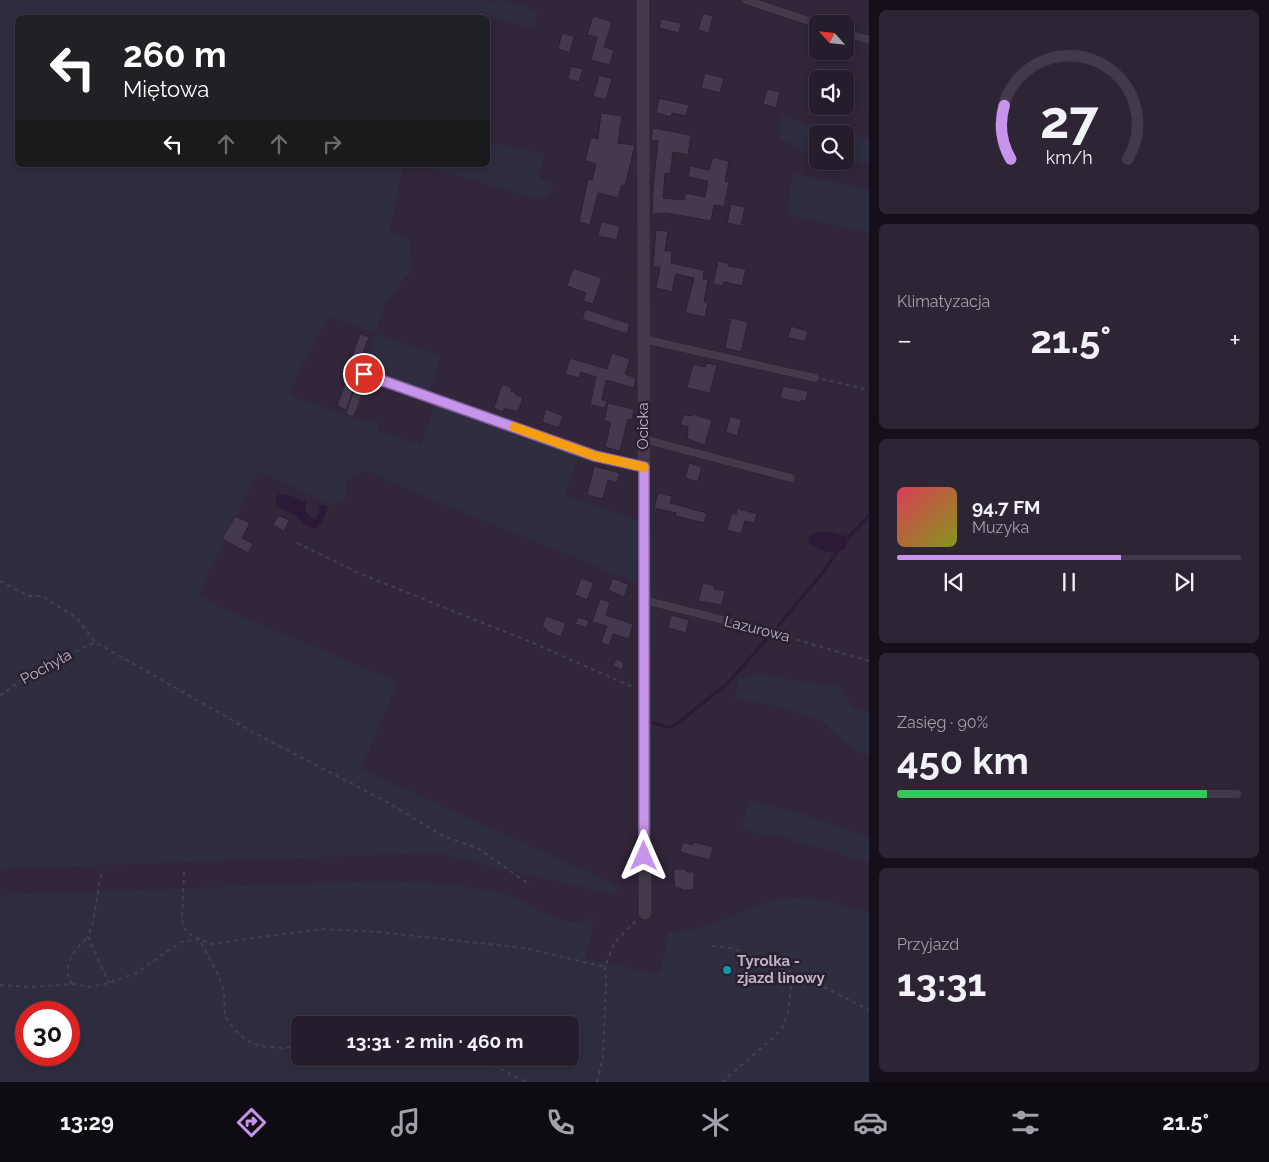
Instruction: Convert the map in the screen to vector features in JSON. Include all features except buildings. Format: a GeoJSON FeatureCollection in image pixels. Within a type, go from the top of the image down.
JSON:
{"type":"FeatureCollection","features":[{"type":"Feature","properties":{"kind":"street","name":"Ocicka"},"geometry":{"type":"LineString","coordinates":[[643,0],[645,912]]}},
{"type":"Feature","properties":{"kind":"lane"},"geometry":{"type":"LineString","coordinates":[[746,0],[809,21]]}},
{"type":"Feature","properties":{"kind":"lane"},"geometry":{"type":"LineString","coordinates":[[854,36],[869,40]]}},
{"type":"Feature","properties":{"kind":"lane"},"geometry":{"type":"LineString","coordinates":[[643,339],[815,378]]}},
{"type":"Feature","properties":{"kind":"lane"},"geometry":{"type":"LineString","coordinates":[[351,412],[364,374],[595,456],[644,467]]}},
{"type":"Feature","properties":{"kind":"lane"},"geometry":{"type":"LineString","coordinates":[[643,439],[791,478]]}},
{"type":"Feature","properties":{"kind":"lane","name":"Lazurowa"},"geometry":{"type":"LineString","coordinates":[[644,600],[774,633]]}},
{"type":"Feature","properties":{"kind":"path"},"geometry":{"type":"LineString","coordinates":[[815,378],[869,390]]}},
{"type":"Feature","properties":{"kind":"path"},"geometry":{"type":"LineString","coordinates":[[297,543],[362,574],[533,643],[633,688],[644,688]]}},
{"type":"Feature","properties":{"kind":"path"},"geometry":{"type":"LineString","coordinates":[[0,581],[28,596],[42,596],[77,618],[95,642],[260,736],[385,801],[441,835],[479,849],[530,885]]}},
{"type":"Feature","properties":{"kind":"path","name":"Lazurowa"},"geometry":{"type":"LineString","coordinates":[[774,633],[869,661]]}},
{"type":"Feature","properties":{"kind":"path","name":"Pochyła"},"geometry":{"type":"LineString","coordinates":[[0,696],[24,678],[95,642]]}},
{"type":"Feature","properties":{"kind":"path"},"geometry":{"type":"LineString","coordinates":[[184,872],[182,921],[186,932],[211,944],[321,929],[378,932],[525,948],[605,967]]}},
{"type":"Feature","properties":{"kind":"path"},"geometry":{"type":"LineString","coordinates":[[73,984],[69,978],[70,957],[88,937],[94,922],[101,874]]}},
{"type":"Feature","properties":{"kind":"path"},"geometry":{"type":"LineString","coordinates":[[597,1082],[603,1057],[605,967],[614,943],[645,912]]}},
{"type":"Feature","properties":{"kind":"path"},"geometry":{"type":"LineString","coordinates":[[88,937],[109,983]]}},
{"type":"Feature","properties":{"kind":"path"},"geometry":{"type":"LineString","coordinates":[[0,985],[32,987],[73,984],[90,987],[109,983],[136,973],[181,942],[199,939]]}},
{"type":"Feature","properties":{"kind":"path"},"geometry":{"type":"LineString","coordinates":[[199,939],[218,974],[224,991],[224,1016],[234,1028],[246,1040],[260,1046],[291,1047]]}},
{"type":"Feature","properties":{"kind":"path"},"geometry":{"type":"LineString","coordinates":[[712,946],[732,948],[842,995],[869,1010]]}},
{"type":"Feature","properties":{"kind":"path"},"geometry":{"type":"LineString","coordinates":[[722,1082],[782,1028],[788,1012],[791,988],[801,977]]}},
{"type":"Feature","properties":{"kind":"path"},"geometry":{"type":"LineString","coordinates":[[495,1066],[526,1082]]}},
{"type":"Feature","properties":{"kind":"shaded area"},"geometry":{"type":"Polygon","coordinates":[[[0,0],[482,0],[494,4],[496,0],[504,0],[538,11],[533,28],[491,18],[490,21],[490,15],[15,15],[15,167],[404,167],[389,231],[410,241],[413,269],[385,302],[376,333],[329,316],[298,374],[290,395],[367,423],[379,422],[378,430],[421,445],[435,405],[579,455],[565,496],[638,520],[637,584],[433,500],[366,470],[345,481],[346,500],[332,506],[258,471],[198,595],[217,606],[398,682],[361,769],[616,885],[620,889],[610,894],[435,853],[0,869],[0,0]]]}},
{"type":"Feature","properties":{"kind":"shaded area"},"geometry":{"type":"Polygon","coordinates":[[[781,116],[815,125],[809,125],[809,152],[804,152],[779,138],[781,116]]]}},
{"type":"Feature","properties":{"kind":"shaded area"},"geometry":{"type":"Polygon","coordinates":[[[854,135],[869,139],[869,165],[854,161],[854,135]]]}},
{"type":"Feature","properties":{"kind":"shaded area"},"geometry":{"type":"Polygon","coordinates":[[[490,142],[544,154],[539,179],[554,184],[549,193],[540,200],[426,167],[490,167],[490,142]]]}},
{"type":"Feature","properties":{"kind":"shaded area"},"geometry":{"type":"Polygon","coordinates":[[[793,173],[869,190],[869,233],[787,214],[793,173]]]}},
{"type":"Feature","properties":{"kind":"shaded area"},"geometry":{"type":"Polygon","coordinates":[[[376,333],[441,356],[429,394],[366,371],[364,367],[376,333]]]}},
{"type":"Feature","properties":{"kind":"shaded area"},"geometry":{"type":"Polygon","coordinates":[[[279,494],[289,495],[306,502],[305,510],[311,518],[316,518],[320,511],[319,505],[327,506],[322,522],[315,529],[305,525],[296,516],[276,506],[276,499],[279,494]]]}},
{"type":"Feature","properties":{"kind":"shaded area"},"geometry":{"type":"Polygon","coordinates":[[[816,532],[839,534],[847,538],[847,547],[838,552],[828,552],[818,548],[809,543],[808,538],[816,532]]]}},
{"type":"Feature","properties":{"kind":"shaded area"},"geometry":{"type":"Polygon","coordinates":[[[758,674],[841,687],[853,708],[869,712],[869,755],[855,751],[821,721],[782,707],[735,699],[739,679],[758,674]]]}},
{"type":"Feature","properties":{"kind":"shaded area"},"geometry":{"type":"Polygon","coordinates":[[[750,801],[807,815],[869,838],[869,863],[777,835],[757,834],[741,825],[750,801]]]}},
{"type":"Feature","properties":{"kind":"shaded area"},"geometry":{"type":"Polygon","coordinates":[[[379,881],[458,886],[504,894],[522,901],[547,915],[565,921],[577,922],[594,918],[586,959],[660,974],[669,932],[693,930],[708,926],[766,903],[790,898],[810,898],[869,912],[869,1082],[0,1082],[0,895],[379,881]]]}},
{"type":"Feature","properties":{"kind":"waterway"},"geometry":{"type":"LineString","coordinates":[[847,538],[869,516]]}},
{"type":"Feature","properties":{"kind":"waterway"},"geometry":{"type":"LineString","coordinates":[[778,626],[825,570],[837,552]]}},
{"type":"Feature","properties":{"kind":"waterway"},"geometry":{"type":"LineString","coordinates":[[653,723],[669,727],[674,726],[728,683],[766,640]]}},
{"type":"Feature","properties":{"kind":"slow traffic"},"geometry":{"type":"LineString","coordinates":[[514,427],[607,460],[644,468]]}},
{"type":"Feature","properties":{"kind":"place","name":"Tyrolka - zjazd linowy"},"geometry":{"type":"Point","coordinates":[727,970]}},
{"type":"Feature","properties":{"kind":"route"},"geometry":{"type":"LineString","coordinates":[[364,374],[607,460],[644,467],[644,856]]}}]}
